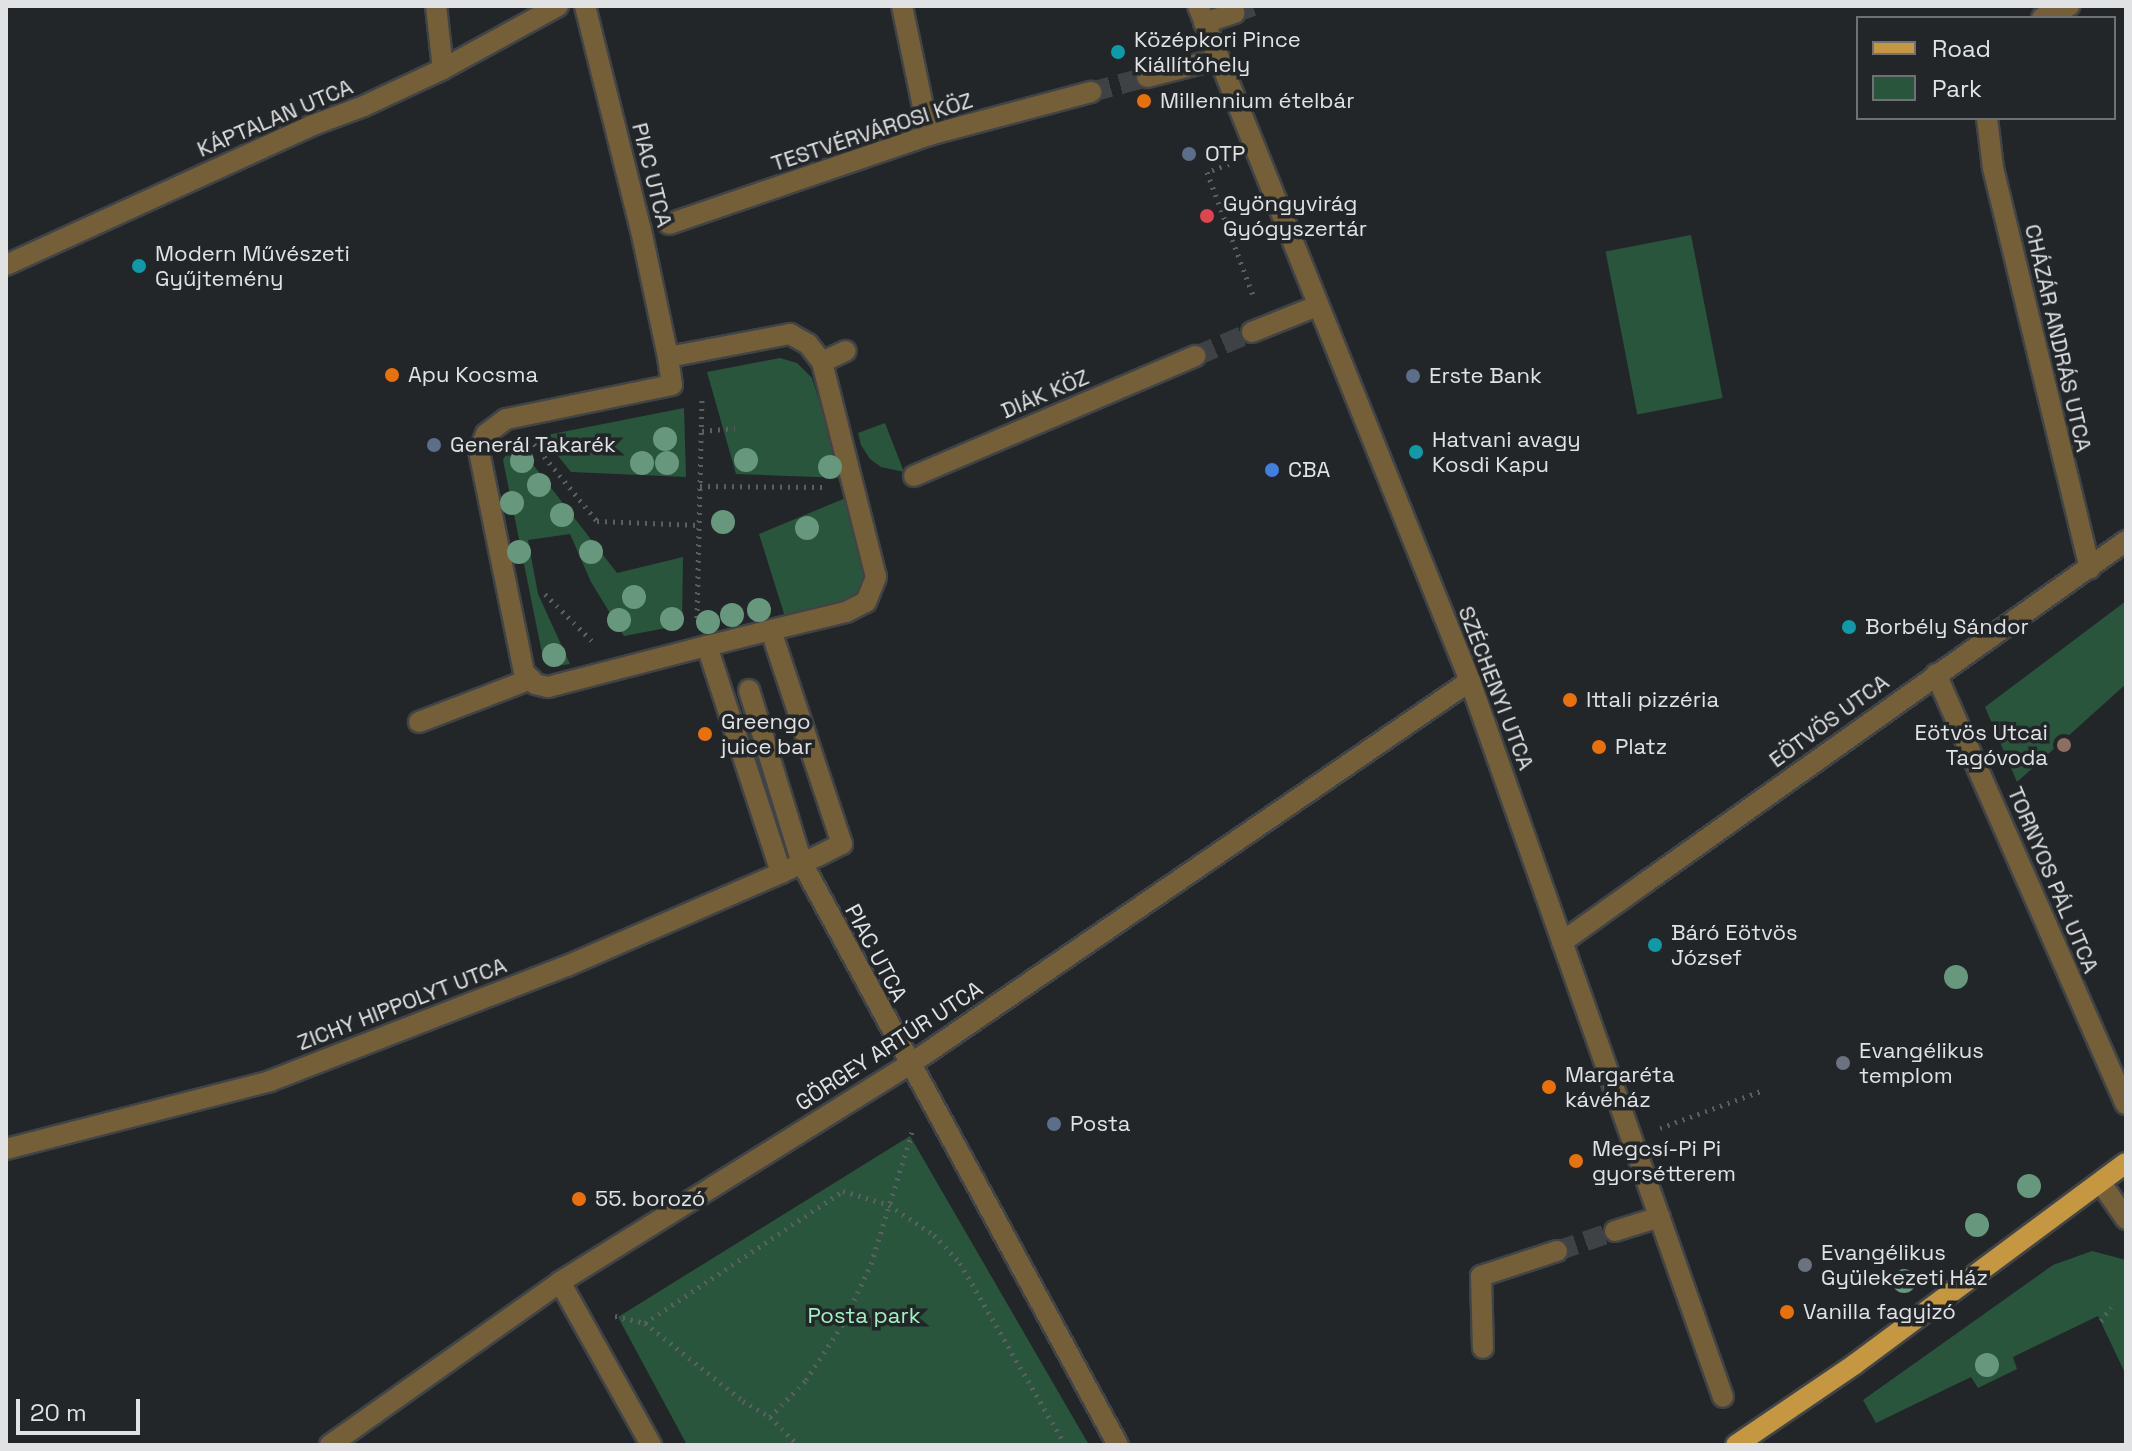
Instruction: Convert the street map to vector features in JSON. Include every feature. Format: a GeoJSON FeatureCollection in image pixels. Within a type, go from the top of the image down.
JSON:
{"type":"FeatureCollection","features":[{"type":"Feature","properties":{"kind":"main road"},"geometry":{"type":"LineString","coordinates":[[1736,1445],[1842,1373],[2126,1163]]}},
{"type":"Feature","properties":{"kind":"street"},"geometry":{"type":"LineString","coordinates":[[436,6],[443,69]]}},
{"type":"Feature","properties":{"kind":"street","name":"KÁPTALAN UTCA"},"geometry":{"type":"LineString","coordinates":[[6,265],[443,69],[558,6]]}},
{"type":"Feature","properties":{"kind":"street","name":"PIAC UTCA"},"geometry":{"type":"LineString","coordinates":[[585,6],[641,230],[668,357]]}},
{"type":"Feature","properties":{"kind":"street"},"geometry":{"type":"LineString","coordinates":[[902,6],[929,135]]}},
{"type":"Feature","properties":{"kind":"street"},"geometry":{"type":"LineString","coordinates":[[2046,16],[2069,6]]}},
{"type":"Feature","properties":{"kind":"street"},"geometry":{"type":"LineString","coordinates":[[1201,15],[1234,13]]}},
{"type":"Feature","properties":{"kind":"street","name":"SZÉCHENYI UTCA"},"geometry":{"type":"LineString","coordinates":[[1201,15],[1470,681],[1723,1397]]}},
{"type":"Feature","properties":{"kind":"street"},"geometry":{"type":"LineString","coordinates":[[1147,77],[1218,59]]}},
{"type":"Feature","properties":{"kind":"street","name":"TESTVÉRVÁROSI KÖZ"},"geometry":{"type":"LineString","coordinates":[[669,224],[929,135],[1091,92]]}},
{"type":"Feature","properties":{"kind":"street","name":"CHÁZÁR ANDRÁS UTCA"},"geometry":{"type":"LineString","coordinates":[[1987,120],[1993,168],[2090,568]]}},
{"type":"Feature","properties":{"kind":"street"},"geometry":{"type":"LineString","coordinates":[[1252,332],[1317,306]]}},
{"type":"Feature","properties":{"kind":"street"},"geometry":{"type":"LineString","coordinates":[[790,334],[808,344],[822,362],[876,577],[866,602],[846,612],[548,687],[524,672],[479,451],[486,434],[506,419],[672,385],[668,357],[695,350],[790,334]]}},
{"type":"Feature","properties":{"kind":"street"},"geometry":{"type":"LineString","coordinates":[[822,362],[846,351]]}},
{"type":"Feature","properties":{"kind":"street","name":"DIÁK KÖZ"},"geometry":{"type":"LineString","coordinates":[[914,476],[1196,356]]}},
{"type":"Feature","properties":{"kind":"street","name":"EÖTVÖS UTCA"},"geometry":{"type":"LineString","coordinates":[[1562,942],[2126,541]]}},
{"type":"Feature","properties":{"kind":"street","name":"ZICHY HIPPOLYT UTCA"},"geometry":{"type":"LineString","coordinates":[[6,1149],[270,1081],[567,966],[842,844],[771,630]]}},
{"type":"Feature","properties":{"kind":"street"},"geometry":{"type":"LineString","coordinates":[[702,648],[781,873]]}},
{"type":"Feature","properties":{"kind":"street","name":"TORNYOS PÁL UTCA"},"geometry":{"type":"LineString","coordinates":[[1936,674],[2126,1104]]}},
{"type":"Feature","properties":{"kind":"street"},"geometry":{"type":"LineString","coordinates":[[419,722],[531,679]]}},
{"type":"Feature","properties":{"kind":"street","name":"GÖRGEY ARTÚR UTCA"},"geometry":{"type":"LineString","coordinates":[[330,1445],[560,1282],[909,1065],[1470,681]]}},
{"type":"Feature","properties":{"kind":"street","name":"PIAC UTCA"},"geometry":{"type":"LineString","coordinates":[[749,690],[802,863],[909,1065]]}},
{"type":"Feature","properties":{"kind":"street"},"geometry":{"type":"LineString","coordinates":[[909,1065],[929,1095],[1118,1445]]}},
{"type":"Feature","properties":{"kind":"street"},"geometry":{"type":"LineString","coordinates":[[2101,1183],[2126,1219]]}},
{"type":"Feature","properties":{"kind":"street"},"geometry":{"type":"LineString","coordinates":[[1615,1231],[1660,1217]]}},
{"type":"Feature","properties":{"kind":"street"},"geometry":{"type":"LineString","coordinates":[[1483,1348],[1481,1276],[1557,1251]]}},
{"type":"Feature","properties":{"kind":"street"},"geometry":{"type":"LineString","coordinates":[[560,1282],[651,1445]]}},
{"type":"Feature","properties":{"kind":"path"},"geometry":{"type":"LineString","coordinates":[[1256,153],[1207,172],[1258,309]]}},
{"type":"Feature","properties":{"kind":"path"},"geometry":{"type":"LineString","coordinates":[[695,350],[702,397],[702,648]]}},
{"type":"Feature","properties":{"kind":"path"},"geometry":{"type":"LineString","coordinates":[[693,399],[702,397]]}},
{"type":"Feature","properties":{"kind":"path"},"geometry":{"type":"LineString","coordinates":[[515,417],[597,521],[700,525]]}},
{"type":"Feature","properties":{"kind":"path"},"geometry":{"type":"LineString","coordinates":[[702,431],[735,428]]}},
{"type":"Feature","properties":{"kind":"path"},"geometry":{"type":"LineString","coordinates":[[700,486],[853,486]]}},
{"type":"Feature","properties":{"kind":"path"},"geometry":{"type":"LineString","coordinates":[[545,594],[601,649]]}},
{"type":"Feature","properties":{"kind":"path"},"geometry":{"type":"LineString","coordinates":[[1633,1138],[1761,1091]]}},
{"type":"Feature","properties":{"kind":"path"},"geometry":{"type":"LineString","coordinates":[[770,1417],[806,1380],[844,1322],[871,1264],[910,1136],[929,1095]]}},
{"type":"Feature","properties":{"kind":"path"},"geometry":{"type":"LineString","coordinates":[[645,1323],[843,1191],[889,1205],[934,1235],[960,1263],[1065,1445]]}},
{"type":"Feature","properties":{"kind":"path"},"geometry":{"type":"LineString","coordinates":[[2101,1321],[2111,1307]]}},
{"type":"Feature","properties":{"kind":"path"},"geometry":{"type":"LineString","coordinates":[[606,1314],[645,1323],[743,1401],[770,1417],[798,1445]]}},
{"type":"Feature","properties":{"kind":"green space"},"geometry":{"type":"Polygon","coordinates":[[[1691,235],[1723,398],[1637,415],[1606,252],[1691,235]]]}},
{"type":"Feature","properties":{"kind":"green space"},"geometry":{"type":"Polygon","coordinates":[[[780,358],[797,363],[812,378],[843,478],[736,474],[707,372],[780,358]]]}},
{"type":"Feature","properties":{"kind":"green space"},"geometry":{"type":"Polygon","coordinates":[[[684,408],[686,477],[571,472],[542,436],[684,408]]]}},
{"type":"Feature","properties":{"kind":"green space"},"geometry":{"type":"Polygon","coordinates":[[[885,423],[904,472],[881,467],[870,459],[861,445],[858,433],[885,423]]]}},
{"type":"Feature","properties":{"kind":"green space"},"geometry":{"type":"Polygon","coordinates":[[[514,440],[617,573],[683,557],[682,625],[624,636],[591,582],[570,534],[528,540],[538,594],[570,664],[555,666],[543,658],[503,460],[514,440]]]}},
{"type":"Feature","properties":{"kind":"green space"},"geometry":{"type":"Polygon","coordinates":[[[848,497],[868,574],[859,594],[843,606],[786,620],[759,534],[848,497]]]}},
{"type":"Feature","properties":{"kind":"green space"},"geometry":{"type":"Polygon","coordinates":[[[2126,601],[2126,684],[2017,782],[1985,707],[2126,601]]]}},
{"type":"Feature","properties":{"kind":"green space","name":"Posta park"},"geometry":{"type":"Polygon","coordinates":[[[910,1136],[1089,1445],[687,1445],[618,1317],[910,1136]]]}},
{"type":"Feature","properties":{"kind":"green space"},"geometry":{"type":"Polygon","coordinates":[[[2092,1251],[2126,1260],[2126,1375],[2098,1316],[2013,1357],[2017,1369],[1978,1388],[1971,1377],[1876,1423],[1863,1400],[2053,1265],[2092,1251]]]}},
{"type":"Feature","properties":{"kind":"tunnel"},"geometry":{"type":"LineString","coordinates":[[1234,13],[1253,6]]}},
{"type":"Feature","properties":{"kind":"tunnel"},"geometry":{"type":"LineString","coordinates":[[1091,92],[1147,77]]}},
{"type":"Feature","properties":{"kind":"tunnel"},"geometry":{"type":"LineString","coordinates":[[1196,356],[1252,332]]}},
{"type":"Feature","properties":{"kind":"tunnel"},"geometry":{"type":"LineString","coordinates":[[1557,1251],[1615,1231]]}},
{"type":"Feature","properties":{"kind":"place","name":"Középkori Pince Kiállítóhely"},"geometry":{"type":"Point","coordinates":[1118,52]}},
{"type":"Feature","properties":{"kind":"place","name":"Millennium ételbár"},"geometry":{"type":"Point","coordinates":[1144,101]}},
{"type":"Feature","properties":{"kind":"place","name":"OTP"},"geometry":{"type":"Point","coordinates":[1189,154]}},
{"type":"Feature","properties":{"kind":"place","name":"Gyöngyvirág Gyógyszertár"},"geometry":{"type":"Point","coordinates":[1207,216]}},
{"type":"Feature","properties":{"kind":"place","name":"Modern Művészeti Gyűjtemény"},"geometry":{"type":"Point","coordinates":[139,266]}},
{"type":"Feature","properties":{"kind":"place","name":"Apu Kocsma"},"geometry":{"type":"Point","coordinates":[392,375]}},
{"type":"Feature","properties":{"kind":"place","name":"Erste Bank"},"geometry":{"type":"Point","coordinates":[1413,376]}},
{"type":"Feature","properties":{"kind":"place","name":"Generál Takarék"},"geometry":{"type":"Point","coordinates":[434,445]}},
{"type":"Feature","properties":{"kind":"place","name":"Hatvani avagy Kosdi Kapu"},"geometry":{"type":"Point","coordinates":[1416,452]}},
{"type":"Feature","properties":{"kind":"place","name":"CBA"},"geometry":{"type":"Point","coordinates":[1272,470]}},
{"type":"Feature","properties":{"kind":"place","name":"Borbély Sándor"},"geometry":{"type":"Point","coordinates":[1849,627]}},
{"type":"Feature","properties":{"kind":"place","name":"Ittali pizzéria"},"geometry":{"type":"Point","coordinates":[1570,700]}},
{"type":"Feature","properties":{"kind":"place","name":"Greengo juice bar"},"geometry":{"type":"Point","coordinates":[705,734]}},
{"type":"Feature","properties":{"kind":"place","name":"Eötvös Utcai Tagóvoda"},"geometry":{"type":"Point","coordinates":[2064,745]}},
{"type":"Feature","properties":{"kind":"place","name":"Platz"},"geometry":{"type":"Point","coordinates":[1599,747]}},
{"type":"Feature","properties":{"kind":"place","name":"Báró Eötvös József"},"geometry":{"type":"Point","coordinates":[1655,945]}},
{"type":"Feature","properties":{"kind":"place","name":"Evangélikus templom"},"geometry":{"type":"Point","coordinates":[1843,1063]}},
{"type":"Feature","properties":{"kind":"place","name":"Margaréta kávéház"},"geometry":{"type":"Point","coordinates":[1549,1087]}},
{"type":"Feature","properties":{"kind":"place","name":"Posta"},"geometry":{"type":"Point","coordinates":[1054,1124]}},
{"type":"Feature","properties":{"kind":"place","name":"Megcsí-Pi Pi gyorsétterem"},"geometry":{"type":"Point","coordinates":[1576,1161]}},
{"type":"Feature","properties":{"kind":"place","name":"55. borozó"},"geometry":{"type":"Point","coordinates":[579,1199]}},
{"type":"Feature","properties":{"kind":"place","name":"Evangélikus Gyülekezeti Ház"},"geometry":{"type":"Point","coordinates":[1805,1265]}},
{"type":"Feature","properties":{"kind":"place","name":"Vanilla fagyizó"},"geometry":{"type":"Point","coordinates":[1787,1312]}}]}
